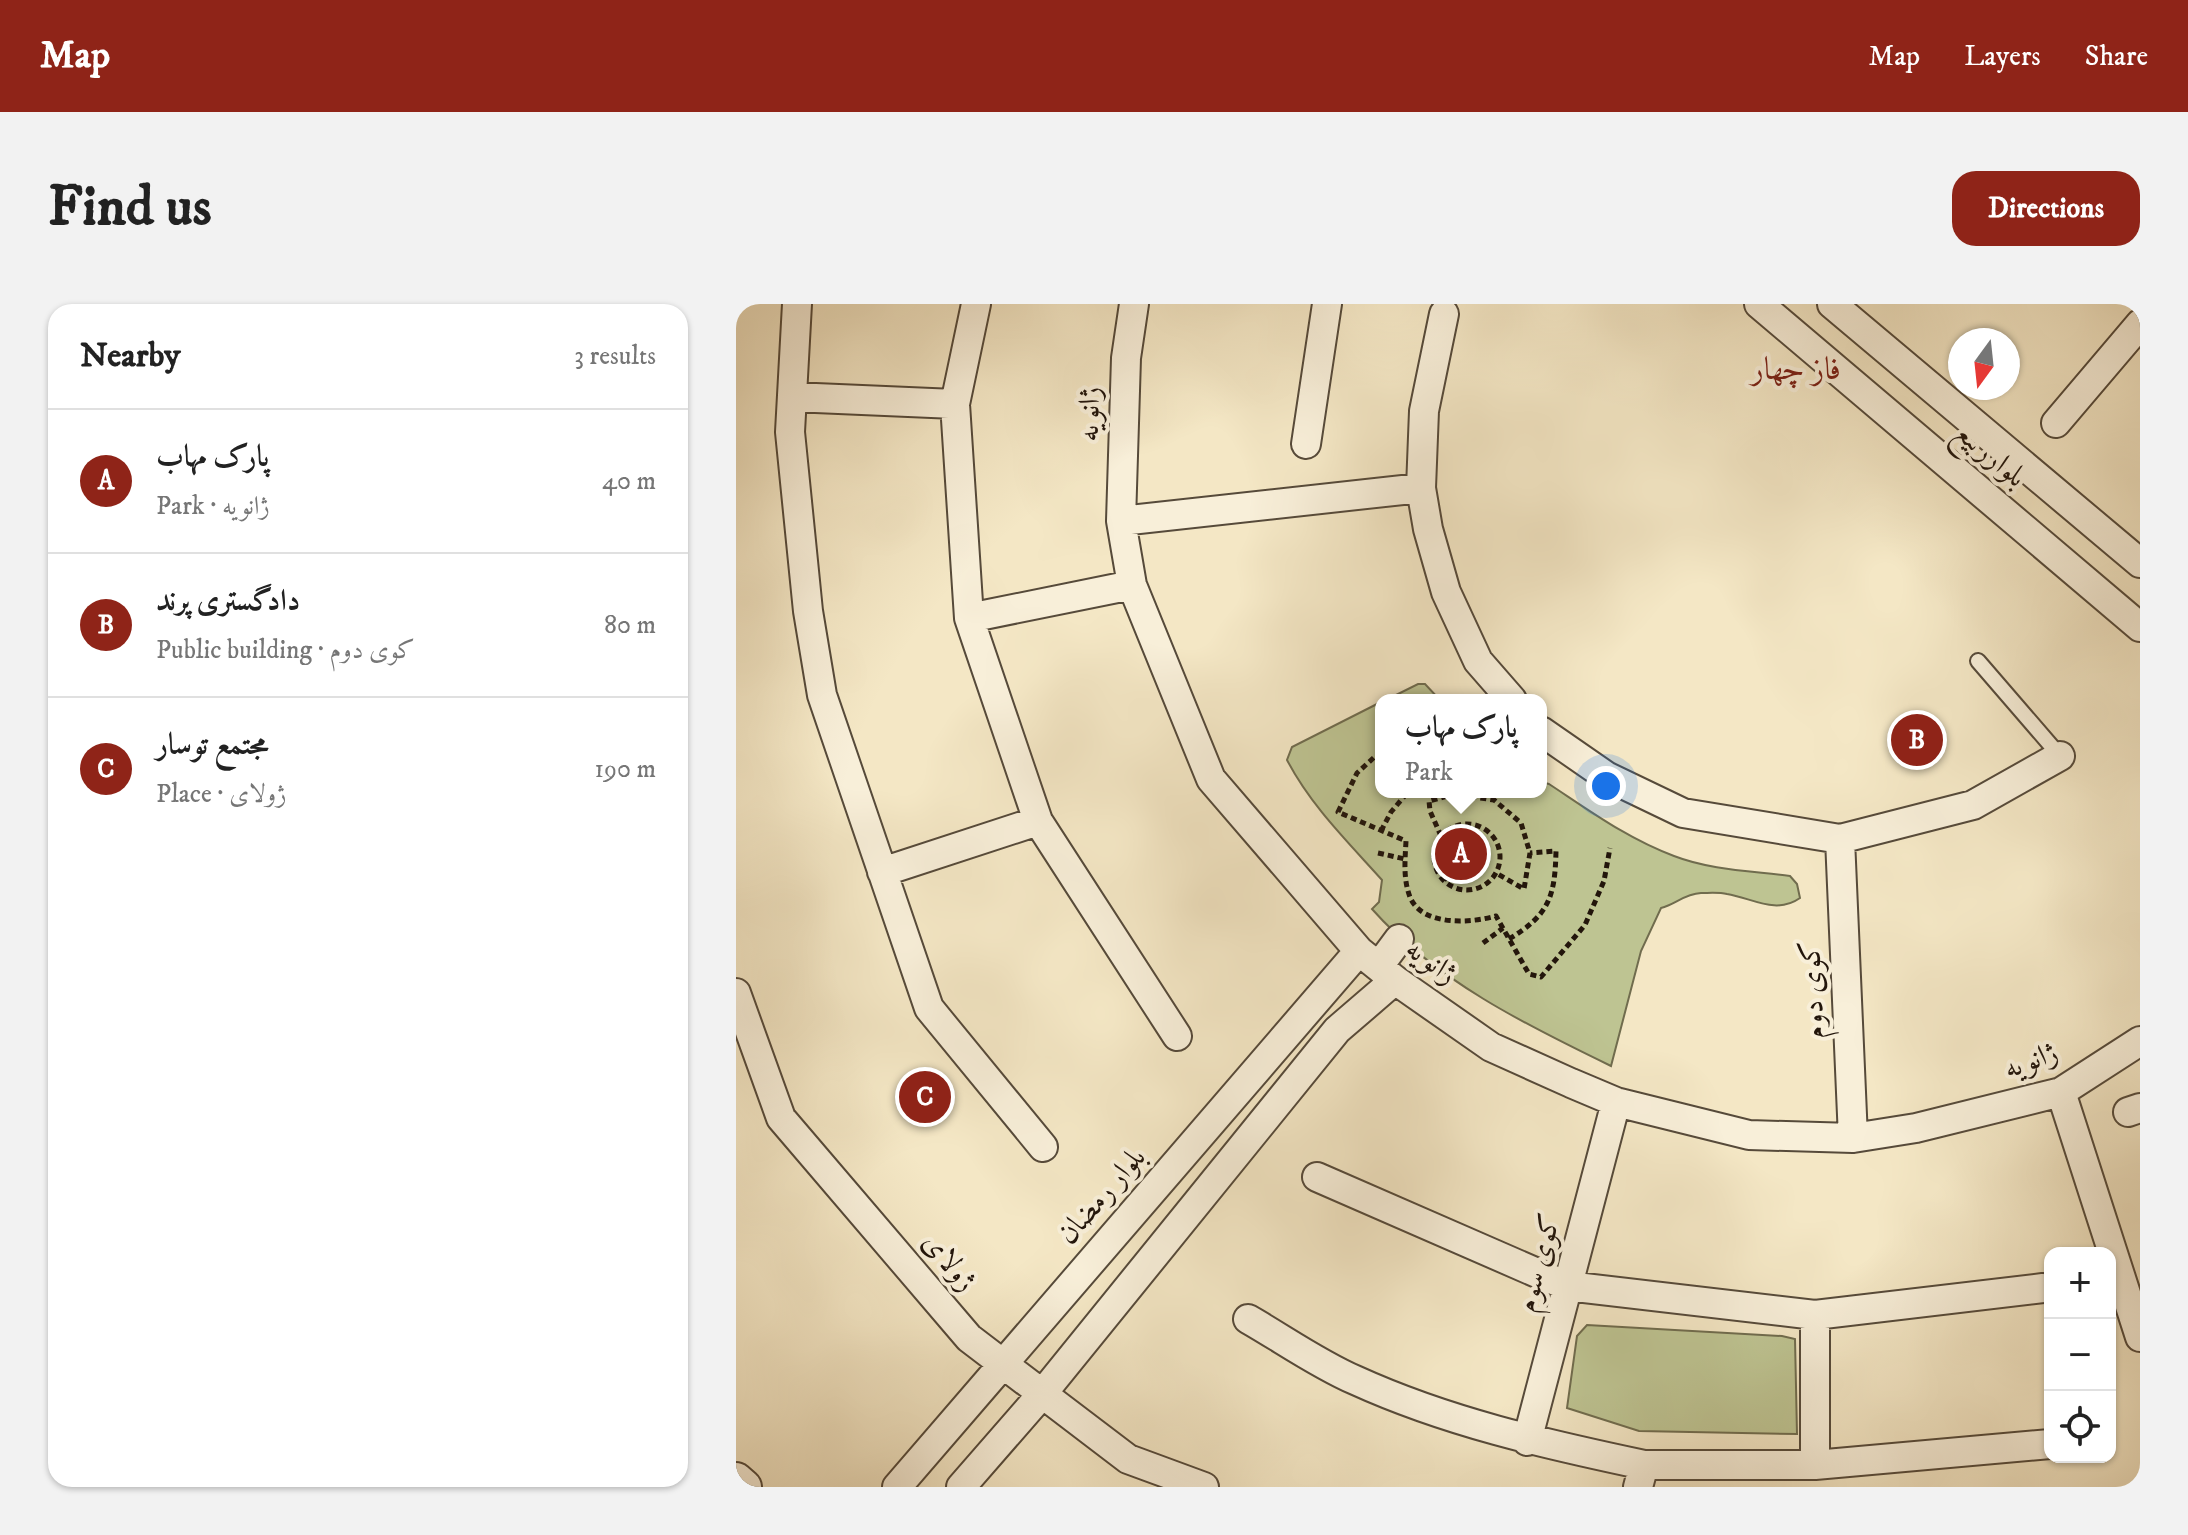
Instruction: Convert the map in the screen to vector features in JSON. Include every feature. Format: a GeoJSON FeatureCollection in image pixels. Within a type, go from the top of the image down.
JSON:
{"type":"FeatureCollection","features":[{"type":"Feature","properties":{"kind":"street"},"geometry":{"type":"LineString","coordinates":[[797,304],[790,432],[808,611],[822,695],[929,1008],[1043,1147]]}},
{"type":"Feature","properties":{"kind":"street"},"geometry":{"type":"LineString","coordinates":[[976,304],[955,404],[969,618],[1038,821],[1177,1036]]}},
{"type":"Feature","properties":{"kind":"street","name":"ژانویه"},"geometry":{"type":"LineString","coordinates":[[1134,304],[1126,358],[1121,521],[1132,585],[1211,779],[1378,966],[1491,1047],[1616,1102],[1749,1135],[1853,1138],[1916,1128],[2061,1092],[2140,1041]]}},
{"type":"Feature","properties":{"kind":"street"},"geometry":{"type":"LineString","coordinates":[[1306,444],[1327,304]]}},
{"type":"Feature","properties":{"kind":"street","name":"بلوارربیع"},"geometry":{"type":"LineString","coordinates":[[1759,304],[2140,627]]}},
{"type":"Feature","properties":{"kind":"street","name":"بلوارربیع"},"geometry":{"type":"LineString","coordinates":[[1832,304],[2140,563]]}},
{"type":"Feature","properties":{"kind":"street"},"geometry":{"type":"LineString","coordinates":[[1444,314],[1424,411],[1421,488],[1428,529],[1446,592],[1478,661],[1507,694]]}},
{"type":"Feature","properties":{"kind":"street"},"geometry":{"type":"LineString","coordinates":[[2056,423],[2140,324]]}},
{"type":"Feature","properties":{"kind":"street"},"geometry":{"type":"LineString","coordinates":[[792,397],[955,404]]}},
{"type":"Feature","properties":{"kind":"street"},"geometry":{"type":"LineString","coordinates":[[1121,521],[1421,488]]}},
{"type":"Feature","properties":{"kind":"street"},"geometry":{"type":"LineString","coordinates":[[969,618],[1132,585]]}},
{"type":"Feature","properties":{"kind":"street"},"geometry":{"type":"LineString","coordinates":[[1547,735],[1606,776],[1683,813],[1840,839],[1973,805],[2060,756]]}},
{"type":"Feature","properties":{"kind":"street"},"geometry":{"type":"LineString","coordinates":[[882,872],[1038,821]]}},
{"type":"Feature","properties":{"kind":"street","name":"کوی دوم"},"geometry":{"type":"LineString","coordinates":[[1840,839],[1853,1138]]}},
{"type":"Feature","properties":{"kind":"street"},"geometry":{"type":"LineString","coordinates":[[961,1487],[1042,1394],[1337,1030],[1399,939]]}},
{"type":"Feature","properties":{"kind":"street","name":"بلوار رمضان"},"geometry":{"type":"LineString","coordinates":[[897,1487],[1003,1364],[1378,966]]}},
{"type":"Feature","properties":{"kind":"street","name":"ژولای"},"geometry":{"type":"LineString","coordinates":[[736,993],[781,1118],[969,1338],[1128,1459],[1204,1487]]}},
{"type":"Feature","properties":{"kind":"street"},"geometry":{"type":"LineString","coordinates":[[2061,1092],[2140,1337]]}},
{"type":"Feature","properties":{"kind":"street","name":"کوی سوم"},"geometry":{"type":"LineString","coordinates":[[1527,1441],[1616,1102]]}},
{"type":"Feature","properties":{"kind":"street"},"geometry":{"type":"LineString","coordinates":[[1317,1177],[1567,1286],[1815,1315],[2043,1288]]}},
{"type":"Feature","properties":{"kind":"street"},"geometry":{"type":"LineString","coordinates":[[1815,1315],[1815,1465]]}},
{"type":"Feature","properties":{"kind":"street"},"geometry":{"type":"LineString","coordinates":[[1248,1319],[1353,1380],[1456,1419],[1641,1476],[1815,1465],[2044,1445]]}},
{"type":"Feature","properties":{"kind":"street"},"geometry":{"type":"LineString","coordinates":[[736,1480],[744,1487]]}},
{"type":"Feature","properties":{"kind":"lane"},"geometry":{"type":"LineString","coordinates":[[1978,661],[2060,756]]}},
{"type":"Feature","properties":{"kind":"path"},"geometry":{"type":"LineString","coordinates":[[1375,756],[1357,773],[1338,812],[1406,841],[1404,870],[1411,901],[1431,916],[1457,922],[1476,922],[1496,916],[1529,974],[1541,977],[1585,925],[1604,881],[1610,848]]}},
{"type":"Feature","properties":{"kind":"path"},"geometry":{"type":"LineString","coordinates":[[1381,831],[1403,798]]}},
{"type":"Feature","properties":{"kind":"path"},"geometry":{"type":"LineString","coordinates":[[1440,798],[1429,801],[1441,836]]}},
{"type":"Feature","properties":{"kind":"path"},"geometry":{"type":"LineString","coordinates":[[1484,798],[1494,800],[1521,823],[1530,853],[1524,889],[1496,873]]}},
{"type":"Feature","properties":{"kind":"path"},"geometry":{"type":"LineString","coordinates":[[1459,824],[1481,826],[1490,832],[1500,851],[1496,873],[1490,882],[1470,890],[1459,889],[1444,880],[1435,867],[1434,856],[1441,836],[1459,824]]}},
{"type":"Feature","properties":{"kind":"path"},"geometry":{"type":"LineString","coordinates":[[1509,939],[1532,925],[1547,905],[1555,875],[1556,851],[1530,853]]}},
{"type":"Feature","properties":{"kind":"path"},"geometry":{"type":"LineString","coordinates":[[1378,853],[1405,859]]}},
{"type":"Feature","properties":{"kind":"path"},"geometry":{"type":"LineString","coordinates":[[1444,880],[1454,869]]}},
{"type":"Feature","properties":{"kind":"path"},"geometry":{"type":"LineString","coordinates":[[1483,943],[1503,928]]}},
{"type":"Feature","properties":{"kind":"green space"},"geometry":{"type":"Polygon","coordinates":[[[1418,684],[1425,684],[1434,694],[1398,694],[1418,684]]]}},
{"type":"Feature","properties":{"kind":"green space"},"geometry":{"type":"Polygon","coordinates":[[[1375,705],[1375,798],[1547,798],[1547,784],[1625,833],[1674,856],[1717,867],[1790,876],[1797,884],[1800,898],[1791,903],[1773,905],[1724,893],[1701,893],[1661,908],[1641,951],[1611,1066],[1483,999],[1424,958],[1372,909],[1379,902],[1382,880],[1319,808],[1297,777],[1287,760],[1292,747],[1375,705]]]}},
{"type":"Feature","properties":{"kind":"green space"},"geometry":{"type":"Polygon","coordinates":[[[1587,1325],[1795,1339],[1797,1434],[1639,1431],[1567,1408],[1577,1336],[1587,1325]]]}},
{"type":"Feature","properties":{"kind":"place","name":"دادگستری پرند"},"geometry":{"type":"Point","coordinates":[1917,740]}},
{"type":"Feature","properties":{"kind":"place","name":"پارک مهاب"},"geometry":{"type":"Point","coordinates":[1461,854]}},
{"type":"Feature","properties":{"kind":"place","name":"مجتمع توسار"},"geometry":{"type":"Point","coordinates":[925,1097]}},
{"type":"Feature","properties":{"kind":"district","name":"فاز چهار"},"geometry":{"type":"Point","coordinates":[1796,370]}}]}
